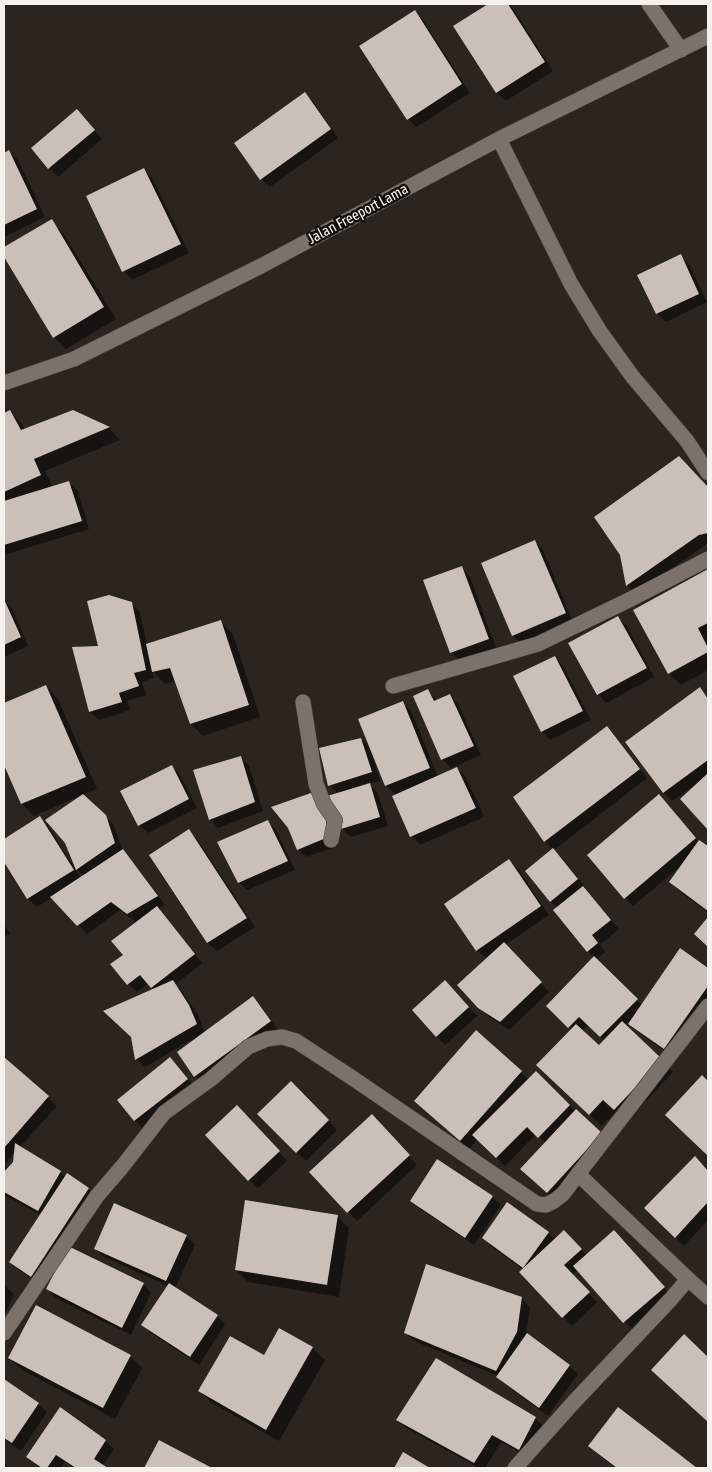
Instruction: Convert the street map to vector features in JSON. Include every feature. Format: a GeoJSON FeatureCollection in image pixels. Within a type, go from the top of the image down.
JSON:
{"type":"FeatureCollection","features":[{"type":"Feature","properties":{"kind":"street"},"geometry":{"type":"LineString","coordinates":[[649,4],[681,50]]}},
{"type":"Feature","properties":{"kind":"street","name":"Jalan Freeport Lama"},"geometry":{"type":"LineString","coordinates":[[4,383],[74,359],[261,266],[499,138],[708,36]]}},
{"type":"Feature","properties":{"kind":"street"},"geometry":{"type":"LineString","coordinates":[[499,138],[571,284],[599,330],[632,376],[686,441],[708,473]]}},
{"type":"Feature","properties":{"kind":"street"},"geometry":{"type":"LineString","coordinates":[[393,686],[538,644],[708,560]]}},
{"type":"Feature","properties":{"kind":"street"},"geometry":{"type":"LineString","coordinates":[[303,702],[316,784],[324,804],[335,820],[331,840]]}},
{"type":"Feature","properties":{"kind":"street"},"geometry":{"type":"LineString","coordinates":[[4,1333],[97,1196],[164,1113],[211,1079],[248,1047],[268,1039],[282,1037],[296,1042],[351,1077],[537,1204],[546,1205],[563,1194],[708,1006]]}},
{"type":"Feature","properties":{"kind":"street"},"geometry":{"type":"LineString","coordinates":[[578,1174],[708,1297]]}},
{"type":"Feature","properties":{"kind":"street"},"geometry":{"type":"LineString","coordinates":[[515,1468],[573,1402],[688,1279]]}},
{"type":"Feature","properties":{"kind":"building"},"geometry":{"type":"Polygon","coordinates":[[[488,4],[508,4],[545,62],[496,93],[453,26],[488,4]]]}},
{"type":"Feature","properties":{"kind":"building"},"geometry":{"type":"Polygon","coordinates":[[[415,10],[462,84],[407,120],[359,46],[415,10]]]}},
{"type":"Feature","properties":{"kind":"building"},"geometry":{"type":"Polygon","coordinates":[[[305,92],[331,129],[260,180],[234,143],[305,92]]]}},
{"type":"Feature","properties":{"kind":"building"},"geometry":{"type":"Polygon","coordinates":[[[77,109],[95,130],[48,169],[31,148],[77,109]]]}},
{"type":"Feature","properties":{"kind":"building"},"geometry":{"type":"Polygon","coordinates":[[[9,150],[37,209],[4,225],[4,153],[9,150]]]}},
{"type":"Feature","properties":{"kind":"building"},"geometry":{"type":"Polygon","coordinates":[[[144,168],[181,244],[122,272],[86,196],[144,168]]]}},
{"type":"Feature","properties":{"kind":"building"},"geometry":{"type":"Polygon","coordinates":[[[52,219],[104,307],[53,338],[4,257],[4,247],[52,219]]]}},
{"type":"Feature","properties":{"kind":"building"},"geometry":{"type":"Polygon","coordinates":[[[681,254],[699,294],[656,314],[637,275],[681,254]]]}},
{"type":"Feature","properties":{"kind":"building"},"geometry":{"type":"Polygon","coordinates":[[[10,410],[21,430],[73,410],[110,427],[34,459],[41,475],[4,492],[4,413],[10,410]]]}},
{"type":"Feature","properties":{"kind":"building"},"geometry":{"type":"Polygon","coordinates":[[[679,456],[708,487],[708,533],[699,535],[626,586],[620,555],[594,517],[679,456]]]}},
{"type":"Feature","properties":{"kind":"building"},"geometry":{"type":"Polygon","coordinates":[[[69,481],[82,521],[4,545],[4,501],[69,481]]]}},
{"type":"Feature","properties":{"kind":"building"},"geometry":{"type":"Polygon","coordinates":[[[535,540],[566,613],[512,636],[481,563],[535,540]]]}},
{"type":"Feature","properties":{"kind":"building"},"geometry":{"type":"Polygon","coordinates":[[[462,566],[489,639],[450,653],[423,580],[462,566]]]}},
{"type":"Feature","properties":{"kind":"building"},"geometry":{"type":"Polygon","coordinates":[[[708,569],[708,623],[698,628],[708,648],[708,652],[668,674],[633,610],[708,569]]]}},
{"type":"Feature","properties":{"kind":"building"},"geometry":{"type":"Polygon","coordinates":[[[109,595],[132,602],[146,670],[134,673],[139,686],[119,693],[122,702],[89,712],[72,647],[98,646],[87,601],[109,595]]]}},
{"type":"Feature","properties":{"kind":"building"},"geometry":{"type":"Polygon","coordinates":[[[4,599],[21,637],[4,645],[4,599]]]}},
{"type":"Feature","properties":{"kind":"building"},"geometry":{"type":"Polygon","coordinates":[[[618,616],[647,668],[597,695],[568,643],[618,616]]]}},
{"type":"Feature","properties":{"kind":"building"},"geometry":{"type":"Polygon","coordinates":[[[221,620],[249,705],[190,724],[170,668],[152,672],[146,644],[221,620]]]}},
{"type":"Feature","properties":{"kind":"building"},"geometry":{"type":"Polygon","coordinates":[[[555,656],[583,711],[541,732],[513,676],[555,656]]]}},
{"type":"Feature","properties":{"kind":"building"},"geometry":{"type":"Polygon","coordinates":[[[46,685],[86,777],[21,804],[4,765],[4,703],[46,685]]]}},
{"type":"Feature","properties":{"kind":"building"},"geometry":{"type":"Polygon","coordinates":[[[700,687],[708,699],[708,760],[663,793],[625,742],[700,687]]]}},
{"type":"Feature","properties":{"kind":"building"},"geometry":{"type":"Polygon","coordinates":[[[428,689],[434,701],[450,694],[474,746],[441,760],[413,696],[428,689]]]}},
{"type":"Feature","properties":{"kind":"building"},"geometry":{"type":"Polygon","coordinates":[[[403,701],[430,768],[385,786],[358,719],[403,701]]]}},
{"type":"Feature","properties":{"kind":"building"},"geometry":{"type":"Polygon","coordinates":[[[607,726],[640,769],[544,842],[513,797],[607,726]]]}},
{"type":"Feature","properties":{"kind":"building"},"geometry":{"type":"Polygon","coordinates":[[[361,738],[372,772],[328,786],[319,748],[361,738]]]}},
{"type":"Feature","properties":{"kind":"building"},"geometry":{"type":"Polygon","coordinates":[[[241,756],[255,802],[209,820],[193,770],[241,756]]]}},
{"type":"Feature","properties":{"kind":"building"},"geometry":{"type":"Polygon","coordinates":[[[172,765],[189,799],[138,826],[120,791],[172,765]]]}},
{"type":"Feature","properties":{"kind":"building"},"geometry":{"type":"Polygon","coordinates":[[[457,767],[476,808],[410,837],[392,796],[457,767]]]}},
{"type":"Feature","properties":{"kind":"building"},"geometry":{"type":"Polygon","coordinates":[[[708,773],[708,830],[680,799],[708,773]]]}},
{"type":"Feature","properties":{"kind":"building"},"geometry":{"type":"Polygon","coordinates":[[[370,783],[380,817],[341,829],[324,797],[370,783]]]}},
{"type":"Feature","properties":{"kind":"building"},"geometry":{"type":"Polygon","coordinates":[[[311,793],[326,810],[326,838],[297,850],[288,828],[271,807],[311,793]]]}},
{"type":"Feature","properties":{"kind":"building"},"geometry":{"type":"Polygon","coordinates":[[[83,794],[106,815],[115,843],[76,870],[65,843],[45,820],[83,794]]]}},
{"type":"Feature","properties":{"kind":"building"},"geometry":{"type":"Polygon","coordinates":[[[659,794],[696,838],[624,899],[587,855],[659,794]]]}},
{"type":"Feature","properties":{"kind":"building"},"geometry":{"type":"Polygon","coordinates":[[[40,816],[74,870],[27,899],[4,862],[4,839],[40,816]]]}},
{"type":"Feature","properties":{"kind":"building"},"geometry":{"type":"Polygon","coordinates":[[[268,820],[288,861],[238,883],[217,842],[268,820]]]}},
{"type":"Feature","properties":{"kind":"building"},"geometry":{"type":"Polygon","coordinates":[[[189,829],[247,918],[207,943],[149,855],[189,829]]]}},
{"type":"Feature","properties":{"kind":"building"},"geometry":{"type":"Polygon","coordinates":[[[699,840],[708,846],[708,911],[669,882],[699,840]]]}},
{"type":"Feature","properties":{"kind":"building"},"geometry":{"type":"Polygon","coordinates":[[[553,848],[578,879],[550,902],[525,871],[553,848]]]}},
{"type":"Feature","properties":{"kind":"building"},"geometry":{"type":"Polygon","coordinates":[[[123,849],[158,896],[127,914],[111,902],[77,926],[50,897],[123,849]]]}},
{"type":"Feature","properties":{"kind":"building"},"geometry":{"type":"Polygon","coordinates":[[[509,859],[541,906],[476,951],[444,904],[509,859]]]}},
{"type":"Feature","properties":{"kind":"building"},"geometry":{"type":"Polygon","coordinates":[[[583,886],[611,920],[592,935],[598,943],[587,952],[553,910],[583,886]]]}},
{"type":"Feature","properties":{"kind":"building"},"geometry":{"type":"Polygon","coordinates":[[[157,906],[195,954],[151,988],[140,975],[127,985],[110,964],[123,955],[111,941],[157,906]]]}},
{"type":"Feature","properties":{"kind":"building"},"geometry":{"type":"Polygon","coordinates":[[[708,917],[708,947],[694,934],[708,917]]]}},
{"type":"Feature","properties":{"kind":"building"},"geometry":{"type":"Polygon","coordinates":[[[504,942],[542,982],[500,1022],[478,1008],[457,985],[504,942]]]}},
{"type":"Feature","properties":{"kind":"building"},"geometry":{"type":"Polygon","coordinates":[[[680,948],[708,968],[708,986],[664,1049],[628,1024],[680,948]]]}},
{"type":"Feature","properties":{"kind":"building"},"geometry":{"type":"Polygon","coordinates":[[[594,956],[638,999],[600,1037],[579,1017],[568,1028],[546,1006],[594,956]]]}},
{"type":"Feature","properties":{"kind":"building"},"geometry":{"type":"Polygon","coordinates":[[[173,980],[189,1005],[197,1024],[135,1060],[131,1037],[103,1011],[173,980]]]}},
{"type":"Feature","properties":{"kind":"building"},"geometry":{"type":"Polygon","coordinates":[[[445,980],[469,1007],[436,1037],[412,1010],[445,980]]]}},
{"type":"Feature","properties":{"kind":"building"},"geometry":{"type":"Polygon","coordinates":[[[253,996],[271,1021],[194,1077],[177,1052],[253,996]]]}},
{"type":"Feature","properties":{"kind":"building"},"geometry":{"type":"Polygon","coordinates":[[[622,1021],[662,1059],[614,1110],[603,1100],[589,1115],[536,1065],[576,1024],[599,1045],[622,1021]]]}},
{"type":"Feature","properties":{"kind":"building"},"geometry":{"type":"Polygon","coordinates":[[[476,1030],[522,1071],[460,1141],[414,1101],[476,1030]]]}},
{"type":"Feature","properties":{"kind":"building"},"geometry":{"type":"Polygon","coordinates":[[[4,1057],[49,1096],[4,1148],[4,1057]]]}},
{"type":"Feature","properties":{"kind":"building"},"geometry":{"type":"Polygon","coordinates":[[[170,1057],[188,1079],[134,1121],[117,1100],[170,1057]]]}},
{"type":"Feature","properties":{"kind":"building"},"geometry":{"type":"Polygon","coordinates":[[[536,1071],[570,1105],[538,1138],[527,1127],[496,1158],[472,1135],[536,1071]]]}},
{"type":"Feature","properties":{"kind":"building"},"geometry":{"type":"Polygon","coordinates":[[[702,1075],[708,1081],[708,1156],[665,1115],[702,1075]]]}},
{"type":"Feature","properties":{"kind":"building"},"geometry":{"type":"Polygon","coordinates":[[[291,1081],[329,1120],[296,1153],[257,1114],[291,1081]]]}},
{"type":"Feature","properties":{"kind":"building"},"geometry":{"type":"Polygon","coordinates":[[[237,1105],[280,1151],[248,1181],[205,1135],[237,1105]]]}},
{"type":"Feature","properties":{"kind":"building"},"geometry":{"type":"Polygon","coordinates":[[[576,1109],[602,1133],[547,1193],[520,1169],[576,1109]]]}},
{"type":"Feature","properties":{"kind":"building"},"geometry":{"type":"Polygon","coordinates":[[[372,1114],[410,1155],[347,1213],[309,1172],[372,1114]]]}},
{"type":"Feature","properties":{"kind":"building"},"geometry":{"type":"Polygon","coordinates":[[[15,1143],[61,1171],[38,1211],[4,1192],[4,1172],[13,1162],[15,1143]]]}},
{"type":"Feature","properties":{"kind":"building"},"geometry":{"type":"Polygon","coordinates":[[[695,1156],[708,1171],[708,1202],[675,1238],[644,1208],[695,1156]]]}},
{"type":"Feature","properties":{"kind":"building"},"geometry":{"type":"Polygon","coordinates":[[[437,1159],[493,1196],[465,1238],[410,1201],[437,1159]]]}},
{"type":"Feature","properties":{"kind":"building"},"geometry":{"type":"Polygon","coordinates":[[[67,1173],[89,1188],[31,1277],[9,1262],[67,1173]]]}},
{"type":"Feature","properties":{"kind":"building"},"geometry":{"type":"Polygon","coordinates":[[[245,1200],[338,1215],[327,1285],[235,1270],[245,1200]]]}},
{"type":"Feature","properties":{"kind":"building"},"geometry":{"type":"Polygon","coordinates":[[[507,1202],[549,1232],[523,1268],[482,1238],[507,1202]]]}},
{"type":"Feature","properties":{"kind":"building"},"geometry":{"type":"Polygon","coordinates":[[[114,1203],[187,1235],[166,1281],[94,1249],[114,1203]]]}},
{"type":"Feature","properties":{"kind":"building"},"geometry":{"type":"Polygon","coordinates":[[[564,1230],[582,1249],[564,1265],[590,1292],[562,1318],[519,1272],[564,1230]]]}},
{"type":"Feature","properties":{"kind":"building"},"geometry":{"type":"Polygon","coordinates":[[[614,1230],[665,1287],[623,1323],[573,1266],[614,1230]]]}},
{"type":"Feature","properties":{"kind":"building"},"geometry":{"type":"Polygon","coordinates":[[[68,1246],[144,1283],[122,1328],[46,1289],[68,1246]]]}},
{"type":"Feature","properties":{"kind":"building"},"geometry":{"type":"Polygon","coordinates":[[[426,1264],[522,1297],[517,1332],[496,1371],[404,1333],[426,1264]]]}},
{"type":"Feature","properties":{"kind":"building"},"geometry":{"type":"Polygon","coordinates":[[[169,1283],[218,1315],[190,1357],[141,1325],[169,1283]]]}},
{"type":"Feature","properties":{"kind":"building"},"geometry":{"type":"Polygon","coordinates":[[[36,1305],[131,1355],[103,1408],[8,1358],[36,1305]]]}},
{"type":"Feature","properties":{"kind":"building"},"geometry":{"type":"Polygon","coordinates":[[[279,1328],[313,1347],[266,1430],[198,1391],[230,1336],[264,1355],[279,1328]]]}},
{"type":"Feature","properties":{"kind":"building"},"geometry":{"type":"Polygon","coordinates":[[[527,1333],[570,1365],[539,1408],[496,1377],[527,1333]]]}},
{"type":"Feature","properties":{"kind":"building"},"geometry":{"type":"Polygon","coordinates":[[[684,1334],[708,1357],[708,1422],[651,1370],[684,1334]]]}},
{"type":"Feature","properties":{"kind":"building"},"geometry":{"type":"Polygon","coordinates":[[[436,1358],[536,1417],[519,1450],[492,1435],[474,1463],[396,1420],[436,1358]]]}},
{"type":"Feature","properties":{"kind":"building"},"geometry":{"type":"Polygon","coordinates":[[[4,1379],[39,1403],[12,1443],[4,1438],[4,1379]]]}},
{"type":"Feature","properties":{"kind":"building"},"geometry":{"type":"Polygon","coordinates":[[[60,1407],[106,1440],[94,1459],[108,1468],[76,1468],[56,1455],[47,1468],[42,1468],[26,1457],[60,1407]]]}},
{"type":"Feature","properties":{"kind":"building"},"geometry":{"type":"Polygon","coordinates":[[[618,1407],[697,1468],[617,1468],[588,1446],[618,1407]]]}},
{"type":"Feature","properties":{"kind":"building"},"geometry":{"type":"Polygon","coordinates":[[[159,1440],[212,1468],[144,1468],[159,1440]]]}},
{"type":"Feature","properties":{"kind":"building"},"geometry":{"type":"Polygon","coordinates":[[[403,1452],[430,1468],[394,1468],[403,1452]]]}}]}
